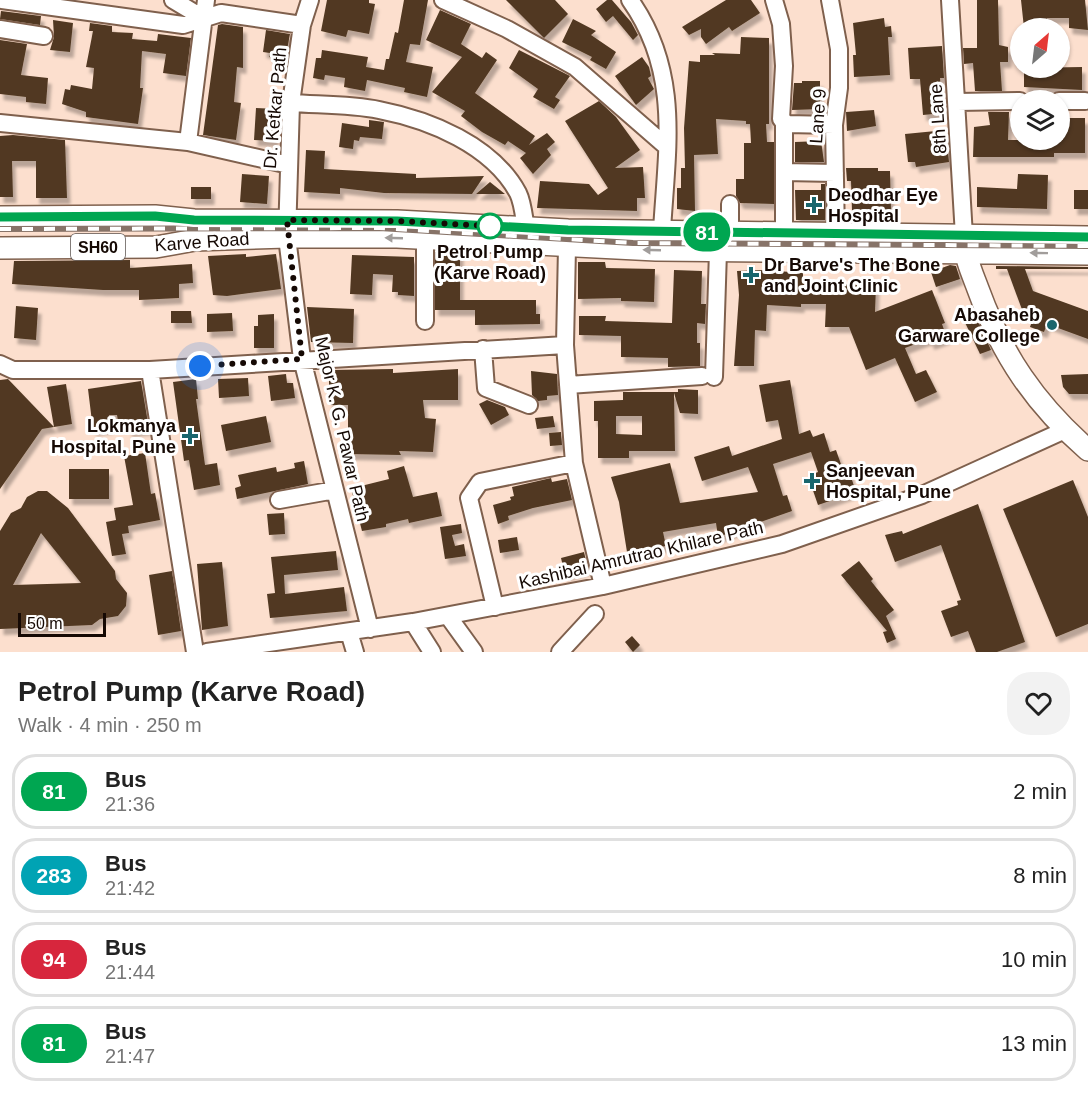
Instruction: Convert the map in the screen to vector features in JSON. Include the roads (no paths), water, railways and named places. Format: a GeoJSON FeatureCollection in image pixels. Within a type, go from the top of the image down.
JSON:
{"type":"FeatureCollection","features":[{"type":"Feature","properties":{"kind":"main road","name":"Karve Road"},"geometry":{"type":"LineString","coordinates":[[0,217],[155,216],[195,230],[287,228],[397,221],[526,229],[730,232],[836,236],[1088,254]]}},
{"type":"Feature","properties":{"kind":"main road"},"geometry":{"type":"LineString","coordinates":[[0,226],[155,232]]}},
{"type":"Feature","properties":{"kind":"main road","name":"Karve Road"},"geometry":{"type":"LineString","coordinates":[[287,228],[567,247],[718,251],[964,244],[1088,237]]}},
{"type":"Feature","properties":{"kind":"main road","name":"Karve Road"},"geometry":{"type":"LineString","coordinates":[[0,248],[156,247],[195,230]]}},
{"type":"Feature","properties":{"kind":"main road"},"geometry":{"type":"LineString","coordinates":[[0,240],[195,230]]}},
{"type":"Feature","properties":{"kind":"main road"},"geometry":{"type":"LineString","coordinates":[[964,244],[983,305],[1016,372],[1065,430],[1088,450]]}},
{"type":"Feature","properties":{"kind":"street"},"geometry":{"type":"LineString","coordinates":[[2,0],[183,25],[221,13],[302,25]]}},
{"type":"Feature","properties":{"kind":"street"},"geometry":{"type":"LineString","coordinates":[[173,0],[203,18]]}},
{"type":"Feature","properties":{"kind":"street"},"geometry":{"type":"LineString","coordinates":[[188,142],[206,0]]}},
{"type":"Feature","properties":{"kind":"street","name":"Dr. Ketkar Path"},"geometry":{"type":"LineString","coordinates":[[287,228],[291,103],[302,25],[310,0]]}},
{"type":"Feature","properties":{"kind":"street"},"geometry":{"type":"LineString","coordinates":[[443,0],[507,29],[575,67],[667,147]]}},
{"type":"Feature","properties":{"kind":"street"},"geometry":{"type":"LineString","coordinates":[[630,0],[641,16],[661,61],[669,127],[662,230]]}},
{"type":"Feature","properties":{"kind":"street"},"geometry":{"type":"LineString","coordinates":[[774,0],[781,24],[784,66],[781,117],[784,123],[784,235]]}},
{"type":"Feature","properties":{"kind":"street","name":"Lane 9"},"geometry":{"type":"LineString","coordinates":[[830,0],[838,49],[839,88],[834,125],[836,236]]}},
{"type":"Feature","properties":{"kind":"street","name":"8th Lane"},"geometry":{"type":"LineString","coordinates":[[950,0],[964,244]]}},
{"type":"Feature","properties":{"kind":"street"},"geometry":{"type":"LineString","coordinates":[[0,29],[44,36]]}},
{"type":"Feature","properties":{"kind":"street"},"geometry":{"type":"LineString","coordinates":[[957,102],[1010,101]]}},
{"type":"Feature","properties":{"kind":"street"},"geometry":{"type":"LineString","coordinates":[[1070,101],[1085,101]]}},
{"type":"Feature","properties":{"kind":"street"},"geometry":{"type":"LineString","coordinates":[[291,103],[378,110],[423,122],[471,144],[502,170],[519,195],[526,229]]}},
{"type":"Feature","properties":{"kind":"street"},"geometry":{"type":"LineString","coordinates":[[0,123],[188,142],[289,165]]}},
{"type":"Feature","properties":{"kind":"street"},"geometry":{"type":"LineString","coordinates":[[784,123],[834,125]]}},
{"type":"Feature","properties":{"kind":"street"},"geometry":{"type":"LineString","coordinates":[[784,172],[835,173]]}},
{"type":"Feature","properties":{"kind":"street"},"geometry":{"type":"LineString","coordinates":[[730,204],[730,232]]}},
{"type":"Feature","properties":{"kind":"street","name":"Major K. G. Pawar Path"},"geometry":{"type":"LineString","coordinates":[[287,228],[302,359],[370,629]]}},
{"type":"Feature","properties":{"kind":"street"},"geometry":{"type":"LineString","coordinates":[[425,239],[425,321]]}},
{"type":"Feature","properties":{"kind":"street"},"geometry":{"type":"LineString","coordinates":[[567,247],[565,345],[574,464],[603,586]]}},
{"type":"Feature","properties":{"kind":"street"},"geometry":{"type":"LineString","coordinates":[[568,385],[708,376],[718,251]]}},
{"type":"Feature","properties":{"kind":"street"},"geometry":{"type":"LineString","coordinates":[[0,364],[13,370],[150,370],[302,359],[565,345]]}},
{"type":"Feature","properties":{"kind":"street"},"geometry":{"type":"LineString","coordinates":[[483,350],[486,388],[529,405]]}},
{"type":"Feature","properties":{"kind":"street"},"geometry":{"type":"LineString","coordinates":[[150,370],[195,652]]}},
{"type":"Feature","properties":{"kind":"street","name":"Kashibai Amrutrao Khilare Path"},"geometry":{"type":"LineString","coordinates":[[207,652],[448,616],[603,586],[782,544],[922,495],[1065,430]]}},
{"type":"Feature","properties":{"kind":"street"},"geometry":{"type":"LineString","coordinates":[[495,607],[469,498],[470,493],[480,482],[574,464]]}},
{"type":"Feature","properties":{"kind":"street"},"geometry":{"type":"LineString","coordinates":[[279,500],[335,490]]}},
{"type":"Feature","properties":{"kind":"street"},"geometry":{"type":"LineString","coordinates":[[560,652],[595,614]]}},
{"type":"Feature","properties":{"kind":"street"},"geometry":{"type":"LineString","coordinates":[[448,616],[474,652]]}},
{"type":"Feature","properties":{"kind":"street"},"geometry":{"type":"LineString","coordinates":[[413,622],[432,652]]}},
{"type":"Feature","properties":{"kind":"street"},"geometry":{"type":"LineString","coordinates":[[349,632],[355,652]]}},
{"type":"Feature","properties":{"kind":"railway"},"geometry":{"type":"LineString","coordinates":[[0,229],[379,228],[633,243],[1088,246]]}},
{"type":"Feature","properties":{"kind":"place","name":"Deodhar Eye Hospital"},"geometry":{"type":"Point","coordinates":[814,205]}},
{"type":"Feature","properties":{"kind":"place","name":"Petrol Pump (Karve Road)"},"geometry":{"type":"Point","coordinates":[490,226]}},
{"type":"Feature","properties":{"kind":"place","name":"Dr Barve's The Bone and Joint Clinic"},"geometry":{"type":"Point","coordinates":[751,275]}},
{"type":"Feature","properties":{"kind":"place","name":"Abasaheb Garware College"},"geometry":{"type":"Point","coordinates":[1052,325]}},
{"type":"Feature","properties":{"kind":"place","name":"Lokmanya Hospital, Pune"},"geometry":{"type":"Point","coordinates":[190,436]}},
{"type":"Feature","properties":{"kind":"place","name":"Sanjeevan Hospital, Pune"},"geometry":{"type":"Point","coordinates":[812,481]}}]}
